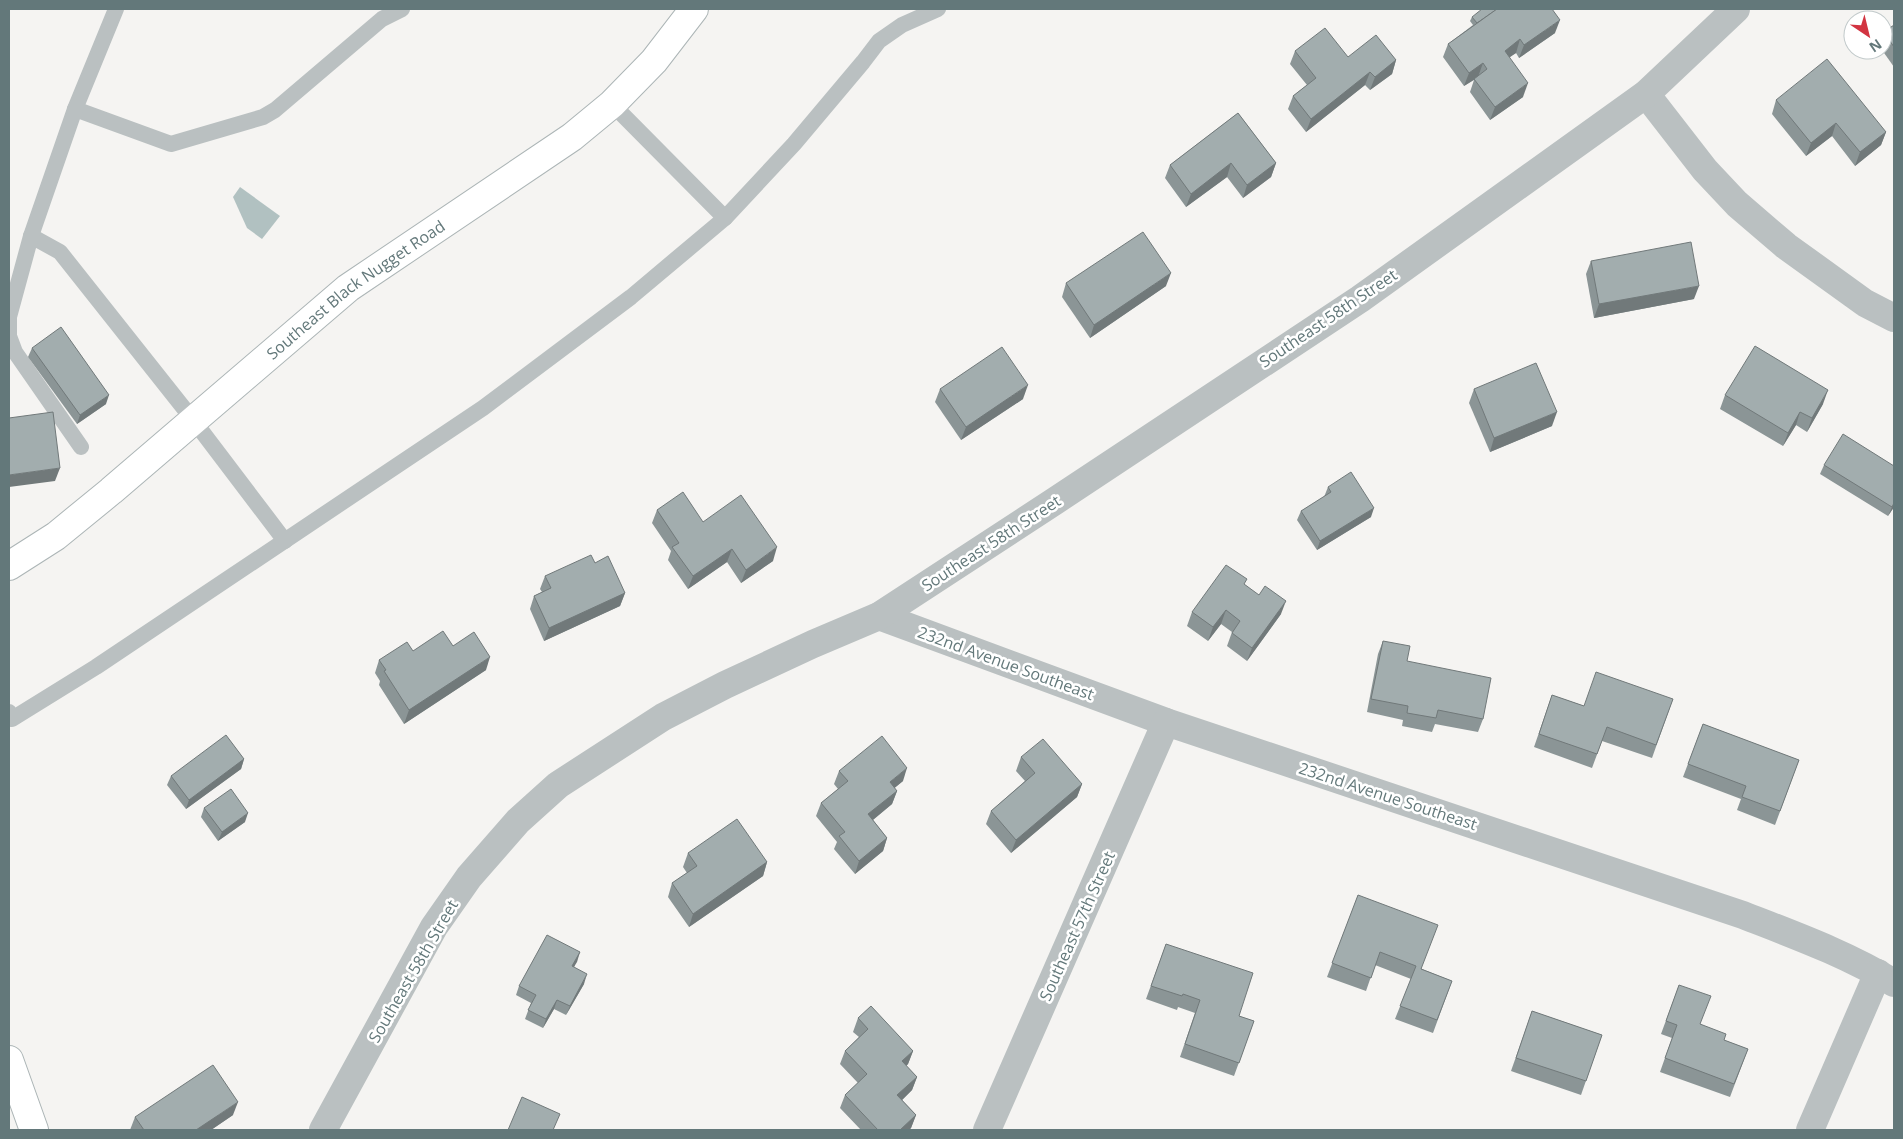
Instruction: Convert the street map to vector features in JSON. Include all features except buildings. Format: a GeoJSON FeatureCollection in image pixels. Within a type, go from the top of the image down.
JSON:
{"type":"FeatureCollection","features":[{"type":"Feature","properties":{"kind":"street","name":"Southeast Black Nugget Road"},"geometry":{"type":"LineString","coordinates":[[9,566],[56,536],[194,421],[348,288],[572,137],[612,104],[654,61],[694,9]]}},
{"type":"Feature","properties":{"kind":"street","name":"Southeast 58th Street"},"geometry":{"type":"LineString","coordinates":[[323,1130],[434,927],[469,877],[518,821],[558,786],[663,717],[725,685],[879,616],[1360,298],[1646,94],[1736,9]]}},
{"type":"Feature","properties":{"kind":"street"},"geometry":{"type":"LineString","coordinates":[[1646,94],[1705,170],[1737,204],[1786,246],[1865,303],[1894,318]]}},
{"type":"Feature","properties":{"kind":"street","name":"232nd Avenue Southeast"},"geometry":{"type":"LineString","coordinates":[[879,616],[1166,722],[1743,915],[1815,943],[1886,978]]}},
{"type":"Feature","properties":{"kind":"street","name":"Southeast 57th Street"},"geometry":{"type":"LineString","coordinates":[[987,1130],[1166,722]]}},
{"type":"Feature","properties":{"kind":"street"},"geometry":{"type":"LineString","coordinates":[[1810,1130],[1886,978]]}},
{"type":"Feature","properties":{"kind":"street"},"geometry":{"type":"LineString","coordinates":[[9,1060],[34,1130]]}},
{"type":"Feature","properties":{"kind":"lane"},"geometry":{"type":"LineString","coordinates":[[81,447],[15,352],[9,336],[9,317],[31,236],[75,109],[116,9]]}},
{"type":"Feature","properties":{"kind":"lane"},"geometry":{"type":"LineString","coordinates":[[75,109],[171,144],[263,117],[275,110],[382,19],[402,9]]}},
{"type":"Feature","properties":{"kind":"lane"},"geometry":{"type":"LineString","coordinates":[[9,712],[12,719],[96,667],[483,408],[631,297],[725,218],[794,144],[863,62],[878,41],[902,25],[938,9]]}},
{"type":"Feature","properties":{"kind":"lane"},"geometry":{"type":"LineString","coordinates":[[612,104],[725,218]]}},
{"type":"Feature","properties":{"kind":"lane"},"geometry":{"type":"LineString","coordinates":[[31,236],[60,252],[286,540]]}},
{"type":"Feature","properties":{"kind":"shaded area"},"geometry":{"type":"Polygon","coordinates":[[[240,187],[280,216],[262,239],[247,228],[233,197],[240,187]]]}}]}
